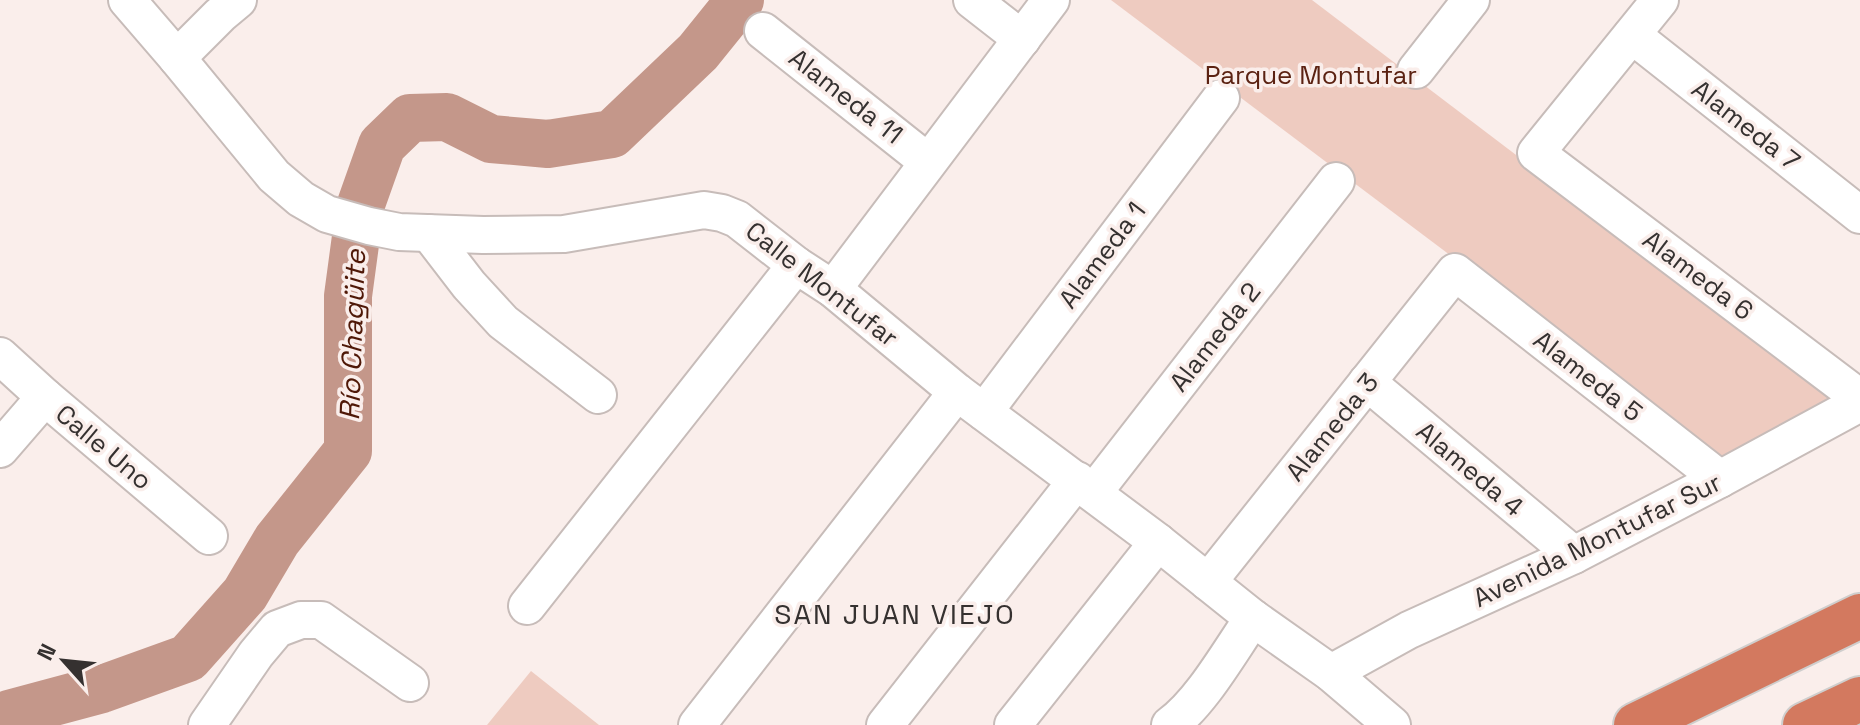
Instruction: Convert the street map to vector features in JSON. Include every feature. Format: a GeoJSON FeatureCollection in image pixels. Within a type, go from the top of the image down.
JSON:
{"type":"FeatureCollection","features":[{"type":"Feature","properties":{"kind":"highway"},"geometry":{"type":"LineString","coordinates":[[1636,725],[1860,616]]}},
{"type":"Feature","properties":{"kind":"highway"},"geometry":{"type":"LineString","coordinates":[[1805,725],[1860,699]]}},
{"type":"Feature","properties":{"kind":"street","name":"Calle Montufar"},"geometry":{"type":"LineString","coordinates":[[127,0],[274,176],[301,199],[327,214],[399,232],[483,235],[564,234],[704,210],[737,219],[796,265],[833,289],[971,402],[1085,486],[1253,618],[1331,673],[1392,725]]}},
{"type":"Feature","properties":{"kind":"street"},"geometry":{"type":"LineString","coordinates":[[177,58],[238,0]]}},
{"type":"Feature","properties":{"kind":"street"},"geometry":{"type":"LineString","coordinates":[[972,0],[1022,39]]}},
{"type":"Feature","properties":{"kind":"street"},"geometry":{"type":"LineString","coordinates":[[833,289],[1051,0]]}},
{"type":"Feature","properties":{"kind":"street"},"geometry":{"type":"LineString","coordinates":[[1416,70],[1471,0]]}},
{"type":"Feature","properties":{"kind":"street"},"geometry":{"type":"LineString","coordinates":[[1632,35],[1660,0]]}},
{"type":"Feature","properties":{"kind":"street","name":"Alameda 11"},"geometry":{"type":"LineString","coordinates":[[763,31],[928,162]]}},
{"type":"Feature","properties":{"kind":"street","name":"Alameda 6"},"geometry":{"type":"LineString","coordinates":[[1632,35],[1536,153],[1860,401]]}},
{"type":"Feature","properties":{"kind":"street","name":"Alameda 7"},"geometry":{"type":"LineString","coordinates":[[1632,35],[1860,215]]}},
{"type":"Feature","properties":{"kind":"street","name":"Alameda 1"},"geometry":{"type":"LineString","coordinates":[[697,725],[971,402],[1221,98]]}},
{"type":"Feature","properties":{"kind":"street","name":"Alameda 2"},"geometry":{"type":"LineString","coordinates":[[885,725],[1336,181]]}},
{"type":"Feature","properties":{"kind":"street"},"geometry":{"type":"LineString","coordinates":[[429,233],[469,285],[503,322],[598,395]]}},
{"type":"Feature","properties":{"kind":"street"},"geometry":{"type":"LineString","coordinates":[[527,606],[796,265]]}},
{"type":"Feature","properties":{"kind":"street","name":"Alameda 3"},"geometry":{"type":"LineString","coordinates":[[1208,582],[1455,272]]}},
{"type":"Feature","properties":{"kind":"street","name":"Alameda 5"},"geometry":{"type":"LineString","coordinates":[[1455,272],[1720,479]]}},
{"type":"Feature","properties":{"kind":"street","name":"Calle Uno"},"geometry":{"type":"LineString","coordinates":[[0,356],[209,536]]}},
{"type":"Feature","properties":{"kind":"street","name":"Alameda 4"},"geometry":{"type":"LineString","coordinates":[[1367,382],[1574,555]]}},
{"type":"Feature","properties":{"kind":"street"},"geometry":{"type":"LineString","coordinates":[[0,449],[45,397]]}},
{"type":"Feature","properties":{"kind":"street","name":"Avenida Montufar Sur"},"geometry":{"type":"LineString","coordinates":[[1331,673],[1409,630],[1574,555],[1860,401]]}},
{"type":"Feature","properties":{"kind":"street"},"geometry":{"type":"LineString","coordinates":[[1013,725],[1158,542]]}},
{"type":"Feature","properties":{"kind":"street"},"geometry":{"type":"LineString","coordinates":[[1170,725],[1180,718],[1208,684],[1253,618]]}},
{"type":"Feature","properties":{"kind":"street"},"geometry":{"type":"LineString","coordinates":[[207,725],[277,629],[301,620],[321,620],[410,683]]}},
{"type":"Feature","properties":{"kind":"green space","name":"Parque Montufar"},"geometry":{"type":"Polygon","coordinates":[[[1111,0],[1312,0],[1844,404],[1721,459],[1111,0]]]}},
{"type":"Feature","properties":{"kind":"green space"},"geometry":{"type":"Polygon","coordinates":[[[531,671],[599,725],[487,725],[531,671]]]}},
{"type":"Feature","properties":{"kind":"waterway","name":"Río Chagüite"},"geometry":{"type":"LineString","coordinates":[[0,723],[9,714],[102,689],[188,658],[245,594],[277,540],[348,451],[348,296],[360,207],[382,145],[410,118],[447,117],[491,139],[548,144],[612,134],[698,52],[740,0]]}},
{"type":"Feature","properties":{"kind":"district","name":"SAN JUAN VIEJO"},"geometry":{"type":"Point","coordinates":[895,614]}}]}
